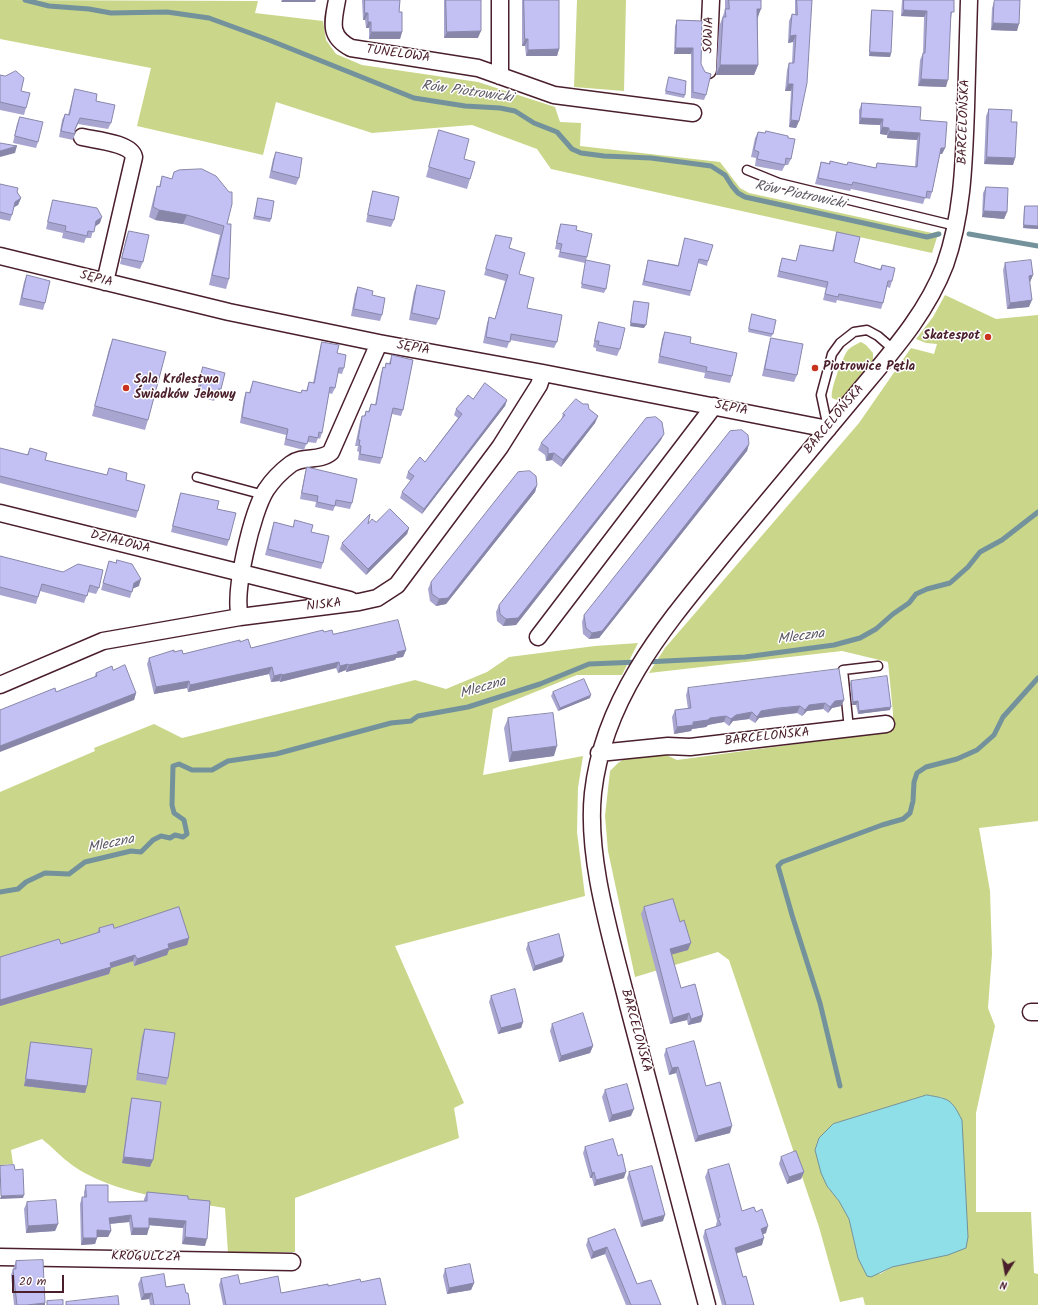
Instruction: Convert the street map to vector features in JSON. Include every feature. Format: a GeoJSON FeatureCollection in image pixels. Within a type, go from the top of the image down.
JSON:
{"type":"FeatureCollection","features":[{"type":"Feature","properties":{"kind":"street","name":"TUNELOWA"},"geometry":{"type":"LineString","coordinates":[[337,0],[334,29],[341,43],[351,48],[478,68],[554,95],[693,113]]}},
{"type":"Feature","properties":{"kind":"street"},"geometry":{"type":"LineString","coordinates":[[500,0],[500,76]]}},
{"type":"Feature","properties":{"kind":"street","name":"SOWIA"},"geometry":{"type":"LineString","coordinates":[[708,70],[711,0]]}},
{"type":"Feature","properties":{"kind":"street","name":"BARCELOŃSKA"},"geometry":{"type":"LineString","coordinates":[[707,1305],[603,906],[592,824],[593,794],[599,753],[611,718],[632,676],[653,643],[683,604],[894,350],[926,305],[944,266],[956,226],[962,190],[965,153],[969,0]]}},
{"type":"Feature","properties":{"kind":"street"},"geometry":{"type":"LineString","coordinates":[[82,137],[122,146],[128,149],[134,157],[105,282]]}},
{"type":"Feature","properties":{"kind":"street","name":"SĘPIA"},"geometry":{"type":"LineString","coordinates":[[0,256],[229,312],[379,343],[543,373],[828,429]]}},
{"type":"Feature","properties":{"kind":"street"},"geometry":{"type":"LineString","coordinates":[[240,617],[237,608],[237,598],[241,573],[256,512],[266,490],[292,463],[325,457],[331,452],[379,343]]}},
{"type":"Feature","properties":{"kind":"street","name":"NISKA"},"geometry":{"type":"LineString","coordinates":[[0,685],[103,640],[240,617],[359,602],[377,598],[397,585],[500,447],[539,385],[543,373]]}},
{"type":"Feature","properties":{"kind":"street"},"geometry":{"type":"LineString","coordinates":[[538,637],[714,406]]}},
{"type":"Feature","properties":{"kind":"street","name":"DZIAŁOWA"},"geometry":{"type":"LineString","coordinates":[[0,513],[359,602]]}},
{"type":"Feature","properties":{"kind":"street","name":"BARCELOŃSKA"},"geometry":{"type":"LineString","coordinates":[[599,753],[668,746],[690,747],[886,724]]}},
{"type":"Feature","properties":{"kind":"street","name":"KROGULCZA"},"geometry":{"type":"LineString","coordinates":[[0,1256],[292,1262]]}},
{"type":"Feature","properties":{"kind":"lane"},"geometry":{"type":"LineString","coordinates":[[747,170],[779,183],[956,226]]}},
{"type":"Feature","properties":{"kind":"lane"},"geometry":{"type":"LineString","coordinates":[[828,429],[821,395],[832,354],[840,343],[854,332],[867,330],[878,336],[894,350]]}},
{"type":"Feature","properties":{"kind":"lane"},"geometry":{"type":"LineString","coordinates":[[197,477],[264,495]]}},
{"type":"Feature","properties":{"kind":"lane"},"geometry":{"type":"LineString","coordinates":[[850,729],[843,670],[878,666]]}},
{"type":"Feature","properties":{"kind":"green space"},"geometry":{"type":"Polygon","coordinates":[[[0,0],[258,1],[255,13],[323,21],[326,40],[336,54],[362,65],[478,82],[555,107],[560,122],[581,123],[580,146],[720,162],[740,188],[749,193],[932,233],[939,231],[932,253],[551,169],[537,149],[472,125],[372,133],[276,102],[263,155],[137,126],[151,68],[0,39],[0,0]]]}},
{"type":"Feature","properties":{"kind":"green space"},"geometry":{"type":"Polygon","coordinates":[[[577,0],[626,0],[624,91],[574,87],[577,0]]]}},
{"type":"Feature","properties":{"kind":"green space"},"geometry":{"type":"Polygon","coordinates":[[[945,295],[996,319],[1038,315],[1038,821],[979,828],[990,891],[992,954],[988,1008],[995,1026],[976,1113],[976,1212],[1031,1212],[1034,1273],[1038,1274],[1038,1305],[865,1305],[863,1297],[840,1302],[819,1227],[729,960],[718,952],[635,977],[608,851],[605,816],[610,771],[618,763],[629,756],[664,754],[677,760],[893,731],[893,713],[888,662],[842,651],[649,673],[665,648],[859,423],[911,348],[934,354],[937,344],[926,343],[916,339],[933,317],[945,295]],[[927,1095],[833,1124],[819,1138],[815,1150],[827,1186],[839,1201],[849,1219],[858,1258],[880,1274],[892,1267],[933,1258],[944,1098],[927,1095]]]}},
{"type":"Feature","properties":{"kind":"green space"},"geometry":{"type":"Polygon","coordinates":[[[861,342],[873,353],[873,360],[841,399],[837,400],[832,398],[834,383],[847,351],[861,342]]]}},
{"type":"Feature","properties":{"kind":"green space"},"geometry":{"type":"Polygon","coordinates":[[[638,643],[622,675],[577,675],[493,709],[483,775],[583,756],[578,788],[577,832],[585,896],[395,946],[464,1103],[454,1108],[459,1138],[295,1198],[295,1252],[228,1253],[225,1208],[166,1199],[106,1183],[88,1175],[72,1165],[42,1139],[11,1150],[13,1164],[0,1165],[0,792],[95,751],[94,748],[154,724],[182,738],[415,680],[446,689],[487,672],[509,657],[595,646],[638,643]]]}},
{"type":"Feature","properties":{"kind":"water"},"geometry":{"type":"Polygon","coordinates":[[[927,1095],[949,1101],[962,1120],[968,1237],[966,1248],[948,1255],[892,1267],[871,1277],[867,1276],[858,1258],[849,1219],[839,1201],[827,1186],[821,1173],[815,1150],[819,1138],[833,1124],[927,1095]]]}},
{"type":"Feature","properties":{"kind":"building"},"geometry":{"type":"Polygon","coordinates":[[[365,0],[400,0],[399,12],[402,12],[402,32],[371,32],[371,22],[368,22],[368,13],[365,13],[365,0]]]}},
{"type":"Feature","properties":{"kind":"building"},"geometry":{"type":"Polygon","coordinates":[[[446,0],[481,0],[481,31],[447,32],[446,0]]]}},
{"type":"Feature","properties":{"kind":"building"},"geometry":{"type":"Polygon","coordinates":[[[524,0],[559,0],[559,49],[528,50],[528,39],[525,39],[524,0]]]}},
{"type":"Feature","properties":{"kind":"building"},"geometry":{"type":"Polygon","coordinates":[[[729,0],[761,0],[761,9],[757,9],[758,65],[720,65],[723,17],[726,17],[725,9],[729,9],[729,0]]]}},
{"type":"Feature","properties":{"kind":"building"},"geometry":{"type":"Polygon","coordinates":[[[797,0],[812,0],[807,83],[799,121],[791,120],[793,84],[788,84],[789,63],[794,63],[796,35],[790,36],[792,14],[797,15],[797,0]]]}},
{"type":"Feature","properties":{"kind":"building"},"geometry":{"type":"Polygon","coordinates":[[[904,0],[954,0],[954,12],[951,12],[948,80],[921,79],[923,53],[925,53],[927,11],[904,10],[904,0]]]}},
{"type":"Feature","properties":{"kind":"building"},"geometry":{"type":"Polygon","coordinates":[[[995,0],[1020,0],[1019,24],[993,23],[995,0]]]}},
{"type":"Feature","properties":{"kind":"building"},"geometry":{"type":"Polygon","coordinates":[[[872,10],[893,11],[891,53],[870,52],[872,10]]]}},
{"type":"Feature","properties":{"kind":"building"},"geometry":{"type":"Polygon","coordinates":[[[677,20],[702,21],[701,64],[705,72],[711,74],[706,95],[693,92],[693,48],[676,48],[677,20]]]}},
{"type":"Feature","properties":{"kind":"building"},"geometry":{"type":"Polygon","coordinates":[[[16,71],[24,78],[21,91],[30,93],[26,108],[0,102],[0,75],[5,76],[16,71]]]}},
{"type":"Feature","properties":{"kind":"building"},"geometry":{"type":"Polygon","coordinates":[[[669,77],[686,81],[685,95],[666,91],[669,77]]]}},
{"type":"Feature","properties":{"kind":"building"},"geometry":{"type":"Polygon","coordinates":[[[75,89],[97,94],[96,101],[115,105],[111,123],[80,118],[75,129],[75,134],[61,131],[65,114],[69,115],[75,89]]]}},
{"type":"Feature","properties":{"kind":"building"},"geometry":{"type":"Polygon","coordinates":[[[862,103],[921,107],[920,120],[947,122],[945,148],[941,148],[932,192],[927,191],[926,198],[853,182],[852,185],[818,178],[821,162],[830,164],[830,161],[847,165],[848,162],[876,168],[877,163],[917,167],[920,133],[889,131],[889,128],[882,127],[883,119],[861,118],[862,103]]]}},
{"type":"Feature","properties":{"kind":"building"},"geometry":{"type":"Polygon","coordinates":[[[989,109],[1012,110],[1011,122],[1017,122],[1015,158],[987,157],[989,109]]]}},
{"type":"Feature","properties":{"kind":"building"},"geometry":{"type":"Polygon","coordinates":[[[20,117],[43,122],[38,142],[15,136],[20,117]]]}},
{"type":"Feature","properties":{"kind":"building"},"geometry":{"type":"Polygon","coordinates":[[[439,130],[469,139],[464,159],[475,162],[470,179],[429,167],[439,130]]]}},
{"type":"Feature","properties":{"kind":"building"},"geometry":{"type":"Polygon","coordinates":[[[766,131],[795,139],[791,159],[786,158],[785,165],[757,159],[759,152],[754,150],[758,132],[765,133],[766,131]]]}},
{"type":"Feature","properties":{"kind":"building"},"geometry":{"type":"Polygon","coordinates":[[[0,143],[17,146],[0,151],[0,143]]]}},
{"type":"Feature","properties":{"kind":"building"},"geometry":{"type":"Polygon","coordinates":[[[276,152],[302,158],[299,178],[272,171],[276,152]]]}},
{"type":"Feature","properties":{"kind":"building"},"geometry":{"type":"Polygon","coordinates":[[[202,169],[216,176],[229,192],[232,192],[232,204],[227,224],[231,224],[229,279],[212,275],[224,226],[187,215],[159,210],[153,207],[157,186],[160,187],[162,176],[172,179],[174,172],[179,170],[202,169]]]}},
{"type":"Feature","properties":{"kind":"building"},"geometry":{"type":"Polygon","coordinates":[[[0,184],[18,188],[17,192],[21,198],[15,202],[12,215],[0,212],[0,184]]]}},
{"type":"Feature","properties":{"kind":"building"},"geometry":{"type":"Polygon","coordinates":[[[986,187],[1008,188],[1007,212],[984,211],[986,187]]]}},
{"type":"Feature","properties":{"kind":"building"},"geometry":{"type":"Polygon","coordinates":[[[373,191],[399,197],[394,220],[368,215],[373,191]]]}},
{"type":"Feature","properties":{"kind":"building"},"geometry":{"type":"Polygon","coordinates":[[[258,198],[274,201],[271,219],[255,216],[258,198]]]}},
{"type":"Feature","properties":{"kind":"building"},"geometry":{"type":"Polygon","coordinates":[[[53,200],[97,208],[102,217],[96,221],[94,232],[88,231],[87,236],[65,231],[66,226],[48,222],[53,200]]]}},
{"type":"Feature","properties":{"kind":"building"},"geometry":{"type":"Polygon","coordinates":[[[1025,206],[1038,206],[1038,226],[1024,225],[1025,206]]]}},
{"type":"Feature","properties":{"kind":"building"},"geometry":{"type":"Polygon","coordinates":[[[561,224],[577,226],[576,230],[592,234],[587,257],[560,252],[562,244],[557,243],[561,224]]]}},
{"type":"Feature","properties":{"kind":"building"},"geometry":{"type":"Polygon","coordinates":[[[129,231],[149,235],[143,262],[122,258],[129,231]]]}},
{"type":"Feature","properties":{"kind":"building"},"geometry":{"type":"Polygon","coordinates":[[[837,232],[860,237],[854,262],[881,270],[882,265],[895,268],[892,281],[888,281],[883,303],[839,294],[838,297],[825,294],[828,282],[779,271],[782,258],[796,261],[800,245],[833,251],[837,232]]]}},
{"type":"Feature","properties":{"kind":"building"},"geometry":{"type":"Polygon","coordinates":[[[496,235],[512,238],[509,248],[525,253],[519,274],[534,278],[527,308],[562,315],[557,342],[511,334],[510,342],[486,337],[489,317],[495,319],[508,275],[486,269],[496,235]]]}},
{"type":"Feature","properties":{"kind":"building"},"geometry":{"type":"Polygon","coordinates":[[[685,238],[713,245],[708,261],[699,259],[691,291],[644,281],[648,260],[678,266],[685,238]]]}},
{"type":"Feature","properties":{"kind":"building"},"geometry":{"type":"Polygon","coordinates":[[[586,260],[610,265],[606,289],[582,284],[586,260]]]}},
{"type":"Feature","properties":{"kind":"building"},"geometry":{"type":"Polygon","coordinates":[[[1031,260],[1033,275],[1029,276],[1032,300],[1010,303],[1005,263],[1031,260]]]}},
{"type":"Feature","properties":{"kind":"building"},"geometry":{"type":"Polygon","coordinates":[[[27,275],[50,281],[45,303],[22,298],[27,275]]]}},
{"type":"Feature","properties":{"kind":"building"},"geometry":{"type":"Polygon","coordinates":[[[417,285],[445,291],[439,319],[412,313],[417,285]]]}},
{"type":"Feature","properties":{"kind":"building"},"geometry":{"type":"Polygon","coordinates":[[[358,287],[373,291],[372,295],[385,298],[382,315],[354,309],[358,287]]]}},
{"type":"Feature","properties":{"kind":"building"},"geometry":{"type":"Polygon","coordinates":[[[634,301],[649,303],[646,325],[631,323],[634,301]]]}},
{"type":"Feature","properties":{"kind":"building"},"geometry":{"type":"Polygon","coordinates":[[[752,314],[776,320],[773,334],[749,329],[752,314]]]}},
{"type":"Feature","properties":{"kind":"building"},"geometry":{"type":"Polygon","coordinates":[[[599,322],[625,328],[620,349],[598,345],[599,341],[595,341],[599,322]]]}},
{"type":"Feature","properties":{"kind":"building"},"geometry":{"type":"Polygon","coordinates":[[[665,332],[691,337],[690,343],[737,353],[732,376],[706,371],[707,367],[660,356],[665,332]]]}},
{"type":"Feature","properties":{"kind":"building"},"geometry":{"type":"Polygon","coordinates":[[[771,338],[803,344],[797,375],[765,369],[771,338]]]}},
{"type":"Feature","properties":{"kind":"building"},"geometry":{"type":"Polygon","coordinates":[[[113,339],[166,352],[148,420],[95,406],[113,339]]]}},
{"type":"Feature","properties":{"kind":"building"},"geometry":{"type":"Polygon","coordinates":[[[322,342],[339,345],[337,353],[346,355],[344,368],[339,368],[335,388],[330,387],[322,433],[319,432],[318,438],[309,436],[307,444],[286,439],[288,429],[242,417],[246,392],[250,393],[253,381],[301,393],[302,390],[307,391],[309,382],[314,383],[322,342]]]}},
{"type":"Feature","properties":{"kind":"building"},"geometry":{"type":"Polygon","coordinates":[[[392,355],[413,360],[403,410],[393,408],[382,458],[360,454],[361,446],[359,445],[360,440],[358,440],[362,416],[365,416],[366,411],[369,412],[371,404],[376,405],[383,367],[385,368],[386,363],[390,364],[392,355]]]}},
{"type":"Feature","properties":{"kind":"building"},"geometry":{"type":"Polygon","coordinates":[[[203,367],[225,373],[221,389],[218,389],[216,395],[199,390],[203,367]]]}},
{"type":"Feature","properties":{"kind":"building"},"geometry":{"type":"Polygon","coordinates":[[[485,383],[507,400],[424,509],[402,492],[414,476],[408,472],[420,457],[425,462],[462,414],[456,409],[468,395],[473,399],[485,383]]]}},
{"type":"Feature","properties":{"kind":"building"},"geometry":{"type":"Polygon","coordinates":[[[576,399],[583,404],[588,404],[589,409],[598,416],[563,460],[554,453],[548,454],[548,448],[541,443],[565,415],[563,414],[576,399]]]}},
{"type":"Feature","properties":{"kind":"building"},"geometry":{"type":"Polygon","coordinates":[[[656,417],[662,422],[664,434],[518,618],[506,619],[500,614],[499,605],[646,418],[656,417]]]}},
{"type":"Feature","properties":{"kind":"building"},"geometry":{"type":"Polygon","coordinates":[[[742,430],[748,435],[749,444],[602,631],[592,633],[586,628],[584,615],[730,431],[742,430]]]}},
{"type":"Feature","properties":{"kind":"building"},"geometry":{"type":"Polygon","coordinates":[[[0,448],[28,455],[30,448],[47,453],[45,460],[107,475],[109,468],[127,473],[126,480],[145,485],[138,511],[0,476],[0,448]]]}},
{"type":"Feature","properties":{"kind":"building"},"geometry":{"type":"Polygon","coordinates":[[[307,467],[357,479],[352,503],[336,500],[335,506],[317,502],[318,496],[302,493],[307,467]]]}},
{"type":"Feature","properties":{"kind":"building"},"geometry":{"type":"Polygon","coordinates":[[[530,471],[536,476],[537,485],[448,598],[439,599],[432,594],[431,582],[518,472],[530,471]]]}},
{"type":"Feature","properties":{"kind":"building"},"geometry":{"type":"Polygon","coordinates":[[[181,493],[219,501],[217,509],[236,513],[229,540],[173,526],[181,493]]]}},
{"type":"Feature","properties":{"kind":"building"},"geometry":{"type":"Polygon","coordinates":[[[390,509],[409,528],[368,569],[342,543],[370,514],[368,524],[372,519],[376,522],[390,509]]]}},
{"type":"Feature","properties":{"kind":"building"},"geometry":{"type":"Polygon","coordinates":[[[295,520],[313,525],[311,532],[329,536],[323,563],[268,549],[274,522],[293,527],[295,520]]]}},
{"type":"Feature","properties":{"kind":"building"},"geometry":{"type":"Polygon","coordinates":[[[0,556],[63,572],[78,564],[103,570],[99,588],[90,585],[87,596],[42,584],[38,597],[0,587],[0,556]]]}},
{"type":"Feature","properties":{"kind":"building"},"geometry":{"type":"Polygon","coordinates":[[[117,560],[132,564],[141,579],[134,583],[132,592],[103,583],[109,561],[116,563],[117,560]]]}},
{"type":"Feature","properties":{"kind":"building"},"geometry":{"type":"Polygon","coordinates":[[[398,620],[406,650],[397,652],[398,654],[349,665],[340,666],[339,662],[274,676],[272,667],[190,685],[189,681],[156,687],[149,658],[174,650],[174,652],[182,650],[183,654],[248,639],[251,648],[323,630],[324,632],[332,630],[333,634],[398,620]]]}},
{"type":"Feature","properties":{"kind":"building"},"geometry":{"type":"Polygon","coordinates":[[[125,665],[136,693],[0,746],[0,710],[55,688],[56,692],[97,676],[96,673],[112,666],[113,670],[125,665]]]}},
{"type":"Feature","properties":{"kind":"building"},"geometry":{"type":"Polygon","coordinates":[[[839,669],[844,700],[835,701],[830,707],[825,703],[809,705],[805,710],[800,706],[778,708],[761,711],[757,717],[752,712],[736,715],[731,719],[726,716],[710,718],[708,720],[693,722],[693,725],[677,727],[675,710],[691,708],[688,688],[839,669]]]}},
{"type":"Feature","properties":{"kind":"building"},"geometry":{"type":"Polygon","coordinates":[[[887,676],[891,707],[859,711],[858,701],[853,702],[851,681],[887,676]]]}},
{"type":"Feature","properties":{"kind":"building"},"geometry":{"type":"Polygon","coordinates":[[[584,679],[591,695],[560,708],[553,692],[584,679]]]}},
{"type":"Feature","properties":{"kind":"building"},"geometry":{"type":"Polygon","coordinates":[[[553,713],[557,746],[512,752],[508,718],[553,713]]]}},
{"type":"Feature","properties":{"kind":"building"},"geometry":{"type":"Polygon","coordinates":[[[673,899],[680,922],[684,920],[691,943],[670,949],[681,988],[695,984],[703,1015],[691,1019],[689,1013],[673,1018],[644,907],[673,899]]]}},
{"type":"Feature","properties":{"kind":"building"},"geometry":{"type":"Polygon","coordinates":[[[179,907],[189,938],[168,944],[169,948],[137,959],[135,955],[110,963],[111,967],[0,1000],[0,957],[59,939],[61,944],[100,932],[99,928],[113,924],[114,928],[179,907]]]}},
{"type":"Feature","properties":{"kind":"building"},"geometry":{"type":"Polygon","coordinates":[[[559,934],[564,956],[535,966],[528,943],[559,934]]]}},
{"type":"Feature","properties":{"kind":"building"},"geometry":{"type":"Polygon","coordinates":[[[515,989],[523,1022],[501,1028],[491,996],[515,989]]]}},
{"type":"Feature","properties":{"kind":"building"},"geometry":{"type":"Polygon","coordinates":[[[583,1013],[593,1046],[561,1056],[552,1024],[583,1013]]]}},
{"type":"Feature","properties":{"kind":"building"},"geometry":{"type":"Polygon","coordinates":[[[145,1029],[175,1033],[168,1078],[138,1073],[145,1029]]]}},
{"type":"Feature","properties":{"kind":"building"},"geometry":{"type":"Polygon","coordinates":[[[694,1041],[706,1086],[720,1082],[732,1126],[698,1136],[678,1067],[672,1068],[666,1049],[694,1041]]]}},
{"type":"Feature","properties":{"kind":"building"},"geometry":{"type":"Polygon","coordinates":[[[31,1042],[92,1049],[87,1086],[26,1079],[31,1042]]]}},
{"type":"Feature","properties":{"kind":"building"},"geometry":{"type":"Polygon","coordinates":[[[627,1084],[634,1109],[612,1115],[605,1090],[627,1084]]]}},
{"type":"Feature","properties":{"kind":"building"},"geometry":{"type":"Polygon","coordinates":[[[132,1098],[161,1102],[153,1160],[124,1157],[132,1098]]]}},
{"type":"Feature","properties":{"kind":"building"},"geometry":{"type":"Polygon","coordinates":[[[613,1139],[618,1156],[622,1154],[626,1172],[596,1180],[594,1172],[592,1173],[585,1147],[613,1139]]]}},
{"type":"Feature","properties":{"kind":"building"},"geometry":{"type":"Polygon","coordinates":[[[796,1151],[804,1172],[789,1177],[781,1157],[796,1151]]]}},
{"type":"Feature","properties":{"kind":"building"},"geometry":{"type":"Polygon","coordinates":[[[729,1164],[742,1211],[754,1207],[756,1212],[762,1209],[768,1226],[761,1229],[764,1238],[735,1248],[743,1277],[746,1276],[754,1305],[726,1305],[705,1230],[721,1225],[718,1218],[720,1217],[708,1170],[729,1164]]]}},
{"type":"Feature","properties":{"kind":"building"},"geometry":{"type":"Polygon","coordinates":[[[14,1165],[15,1170],[23,1169],[24,1195],[1,1196],[0,1166],[14,1165]]]}},
{"type":"Feature","properties":{"kind":"building"},"geometry":{"type":"Polygon","coordinates":[[[652,1166],[665,1215],[643,1221],[629,1172],[652,1166]]]}},
{"type":"Feature","properties":{"kind":"building"},"geometry":{"type":"Polygon","coordinates":[[[86,1185],[108,1185],[108,1202],[147,1201],[147,1192],[188,1196],[188,1199],[210,1201],[207,1239],[185,1237],[186,1221],[149,1218],[149,1228],[133,1228],[131,1215],[109,1218],[111,1231],[97,1230],[97,1238],[83,1238],[82,1197],[86,1197],[86,1185]]]}},
{"type":"Feature","properties":{"kind":"building"},"geometry":{"type":"Polygon","coordinates":[[[56,1200],[58,1224],[28,1226],[27,1202],[56,1200]]]}},
{"type":"Feature","properties":{"kind":"building"},"geometry":{"type":"Polygon","coordinates":[[[615,1229],[637,1284],[651,1280],[661,1305],[631,1305],[607,1247],[593,1252],[588,1239],[615,1229]]]}},
{"type":"Feature","properties":{"kind":"building"},"geometry":{"type":"Polygon","coordinates":[[[43,1260],[45,1303],[17,1305],[13,1269],[16,1269],[16,1261],[43,1260]]]}},
{"type":"Feature","properties":{"kind":"building"},"geometry":{"type":"Polygon","coordinates":[[[470,1264],[474,1283],[449,1288],[445,1269],[470,1264]]]}},
{"type":"Feature","properties":{"kind":"building"},"geometry":{"type":"Polygon","coordinates":[[[164,1274],[166,1287],[184,1284],[186,1293],[188,1293],[190,1305],[154,1305],[152,1293],[144,1294],[141,1278],[164,1274]]]}},
{"type":"Feature","properties":{"kind":"building"},"geometry":{"type":"Polygon","coordinates":[[[238,1275],[240,1284],[278,1276],[281,1293],[328,1284],[328,1286],[360,1279],[361,1282],[380,1278],[386,1305],[226,1305],[221,1279],[238,1275]]]}},
{"type":"Feature","properties":{"kind":"building"},"geometry":{"type":"Polygon","coordinates":[[[118,1296],[119,1305],[66,1305],[66,1302],[118,1296]]]}},
{"type":"Feature","properties":{"kind":"building"},"geometry":{"type":"Polygon","coordinates":[[[63,1300],[63,1305],[47,1305],[47,1301],[63,1300]]]}},
{"type":"Feature","properties":{"kind":"waterway","name":"Rów Piotrowicki"},"geometry":{"type":"LineString","coordinates":[[25,0],[49,6],[89,9],[111,13],[167,12],[209,18],[269,40],[414,98],[465,106],[500,108],[515,111],[534,123],[557,132],[572,149],[581,153],[604,156],[651,158],[711,166],[725,175],[738,193],[745,197],[927,237],[939,234]]}},
{"type":"Feature","properties":{"kind":"waterway","name":"Rów Piotrowicki"},"geometry":{"type":"LineString","coordinates":[[969,234],[1038,246]]}},
{"type":"Feature","properties":{"kind":"waterway","name":"Mleczna"},"geometry":{"type":"LineString","coordinates":[[646,662],[745,657],[834,645],[860,638],[876,629],[893,614],[909,603],[916,594],[927,589],[950,583],[968,567],[980,552],[1002,540],[1038,512]]}},
{"type":"Feature","properties":{"kind":"waterway","name":"Mleczna"},"geometry":{"type":"LineString","coordinates":[[0,892],[18,889],[26,882],[45,873],[69,874],[85,862],[131,851],[141,852],[153,840],[161,836],[170,838],[175,835],[183,837],[187,834],[184,820],[174,813],[172,805],[173,766],[179,764],[192,770],[212,770],[228,761],[276,754],[391,723],[411,721],[418,716],[468,707],[540,684],[589,664],[638,662]]}},
{"type":"Feature","properties":{"kind":"waterway"},"geometry":{"type":"LineString","coordinates":[[840,1086],[820,1003],[778,866],[782,862],[882,825],[903,819],[910,813],[913,801],[914,782],[917,773],[926,767],[957,759],[977,750],[994,735],[1003,717],[1038,678]]}},
{"type":"Feature","properties":{"kind":"place","name":"Skatespot"},"geometry":{"type":"Point","coordinates":[988,337]}},
{"type":"Feature","properties":{"kind":"place","name":"Piotrowice Pętla"},"geometry":{"type":"Point","coordinates":[815,368]}},
{"type":"Feature","properties":{"kind":"place","name":"Sala Królestwa Świadków Jehowy"},"geometry":{"type":"Point","coordinates":[126,388]}}]}
